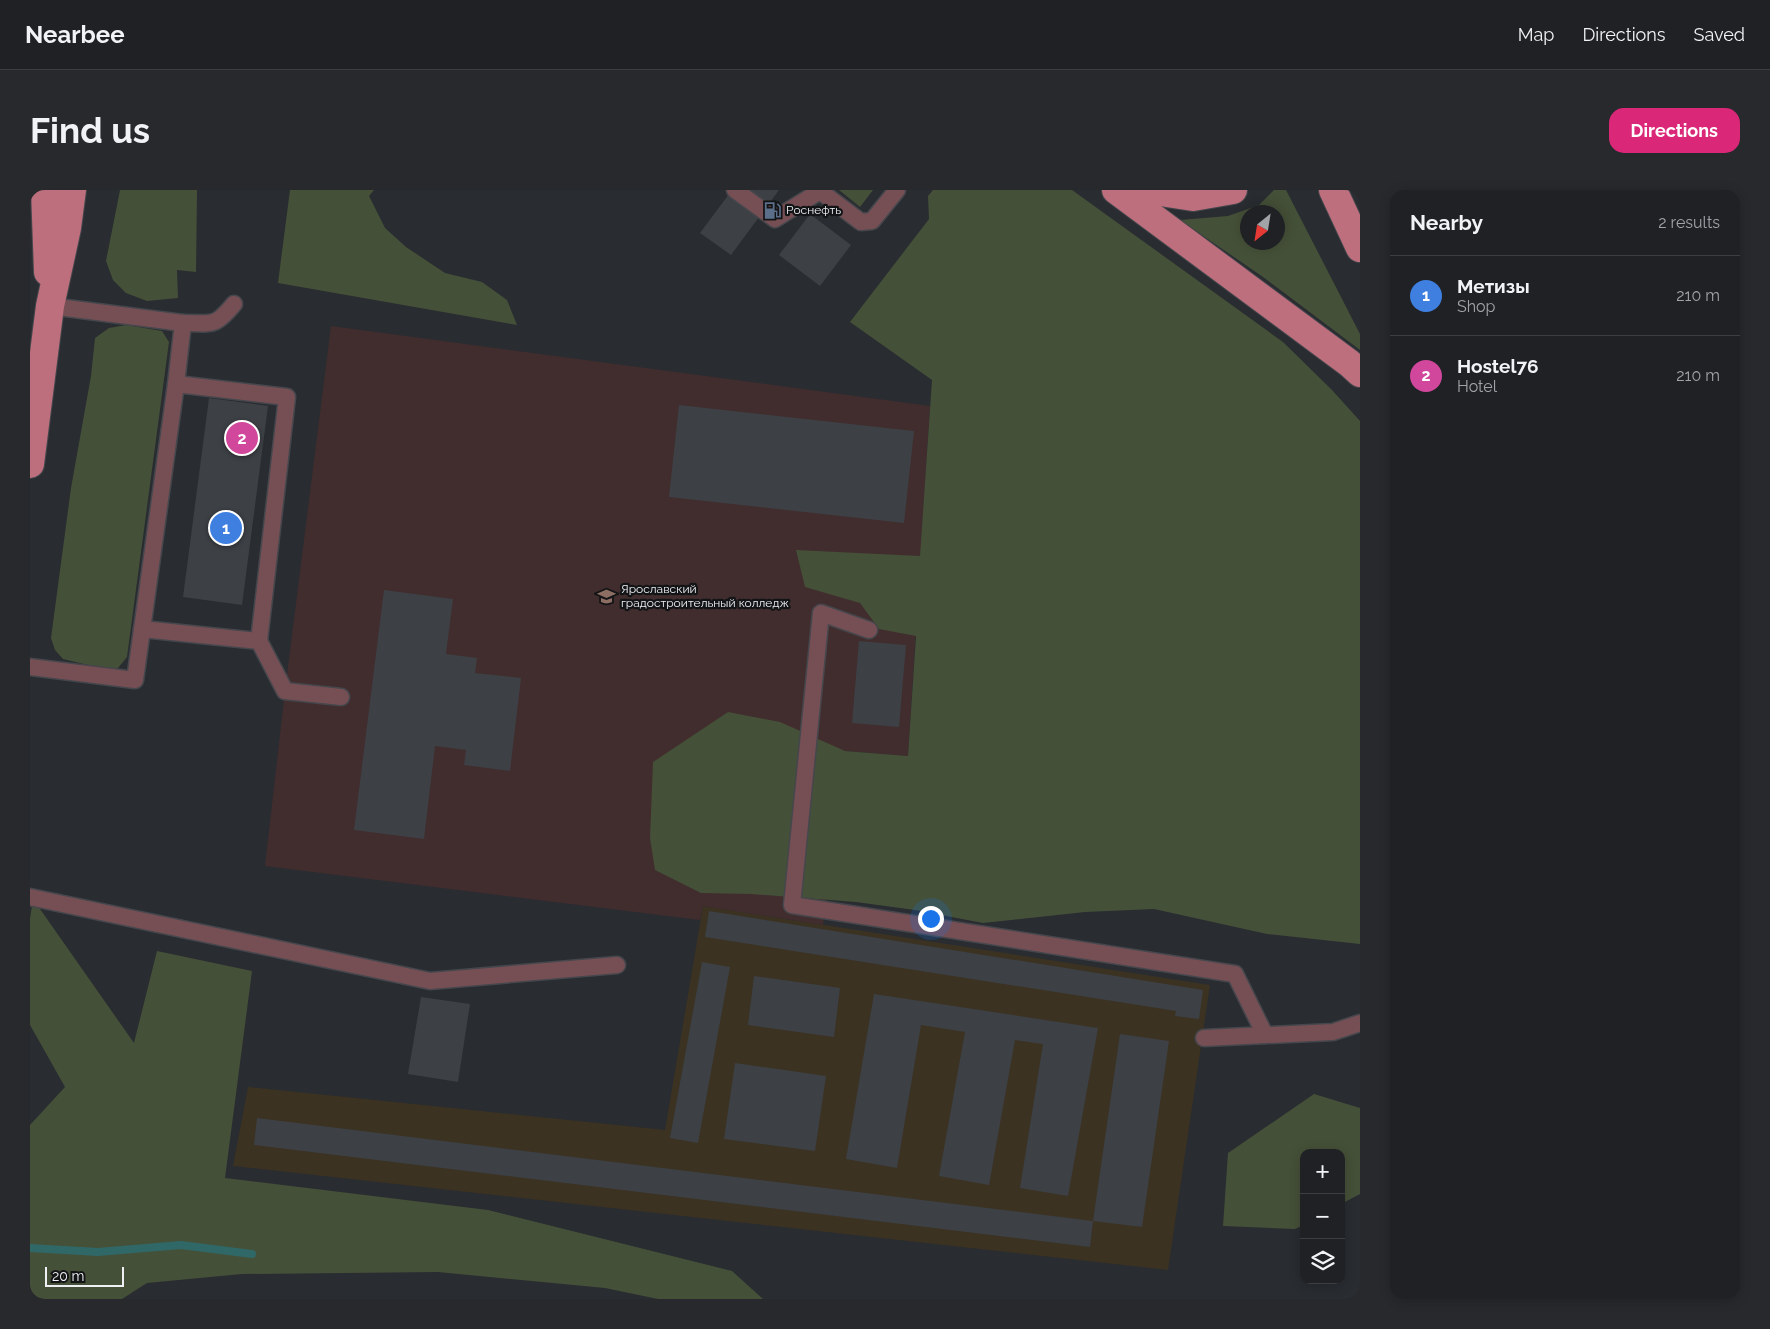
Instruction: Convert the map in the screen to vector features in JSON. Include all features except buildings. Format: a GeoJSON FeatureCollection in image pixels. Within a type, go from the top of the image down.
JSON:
{"type":"FeatureCollection","features":[{"type":"Feature","properties":{"kind":"main road"},"geometry":{"type":"LineString","coordinates":[[30,464],[50,306],[45,190]]}},
{"type":"Feature","properties":{"kind":"main road"},"geometry":{"type":"LineString","coordinates":[[48,229],[72,190]]}},
{"type":"Feature","properties":{"kind":"main road"},"geometry":{"type":"LineString","coordinates":[[1116,190],[1360,373]]}},
{"type":"Feature","properties":{"kind":"main road"},"geometry":{"type":"LineString","coordinates":[[1146,190],[1193,197],[1233,190]]}},
{"type":"Feature","properties":{"kind":"main road"},"geometry":{"type":"LineString","coordinates":[[1333,190],[1360,248]]}},
{"type":"Feature","properties":{"kind":"lane"},"geometry":{"type":"LineString","coordinates":[[735,190],[775,219],[820,191],[861,222],[872,221],[897,190]]}},
{"type":"Feature","properties":{"kind":"lane"},"geometry":{"type":"LineString","coordinates":[[50,306],[183,323],[213,324],[222,318],[234,304]]}},
{"type":"Feature","properties":{"kind":"lane"},"geometry":{"type":"LineString","coordinates":[[30,668],[135,680],[183,323]]}},
{"type":"Feature","properties":{"kind":"lane"},"geometry":{"type":"LineString","coordinates":[[176,384],[287,397],[259,641],[285,691],[341,697]]}},
{"type":"Feature","properties":{"kind":"lane"},"geometry":{"type":"LineString","coordinates":[[869,630],[822,613],[792,905],[1235,974],[1265,1035]]}},
{"type":"Feature","properties":{"kind":"lane"},"geometry":{"type":"LineString","coordinates":[[142,629],[259,641]]}},
{"type":"Feature","properties":{"kind":"lane"},"geometry":{"type":"LineString","coordinates":[[30,897],[430,981],[617,965]]}},
{"type":"Feature","properties":{"kind":"lane"},"geometry":{"type":"LineString","coordinates":[[1204,1038],[1333,1032],[1360,1023]]}},
{"type":"Feature","properties":{"kind":"shaded area","name":"Ярославский градостроительный колледж"},"geometry":{"type":"Polygon","coordinates":[[[331,326],[930,406],[908,756],[845,751],[823,925],[703,906],[700,920],[265,866],[331,326]]]}},
{"type":"Feature","properties":{"kind":"shaded area"},"geometry":{"type":"Polygon","coordinates":[[[703,906],[1210,985],[1168,1270],[233,1166],[248,1087],[665,1130],[703,906]]]}},
{"type":"Feature","properties":{"kind":"green space"},"geometry":{"type":"Polygon","coordinates":[[[120,190],[197,190],[196,272],[177,270],[178,298],[147,301],[126,293],[113,280],[106,261],[120,190]]]}},
{"type":"Feature","properties":{"kind":"green space"},"geometry":{"type":"Polygon","coordinates":[[[290,190],[374,190],[369,196],[385,228],[406,247],[445,273],[482,282],[507,300],[517,325],[278,283],[290,190]]]}},
{"type":"Feature","properties":{"kind":"green space"},"geometry":{"type":"Polygon","coordinates":[[[839,190],[873,190],[860,207],[839,190]]]}},
{"type":"Feature","properties":{"kind":"green space"},"geometry":{"type":"Polygon","coordinates":[[[933,190],[1072,190],[1283,342],[1332,390],[1360,421],[1360,944],[1267,934],[1154,909],[1085,912],[983,923],[915,910],[856,902],[751,894],[701,893],[655,870],[650,838],[653,762],[728,712],[780,722],[845,751],[908,756],[916,636],[879,629],[860,603],[805,587],[796,550],[920,556],[932,380],[850,322],[929,219],[928,196],[933,190]]]}},
{"type":"Feature","properties":{"kind":"green space"},"geometry":{"type":"Polygon","coordinates":[[[1274,190],[1286,190],[1360,334],[1360,350],[1263,277],[1180,220],[1228,216],[1240,212],[1240,250],[1285,250],[1285,205],[1259,205],[1274,190]]]}},
{"type":"Feature","properties":{"kind":"green space"},"geometry":{"type":"Polygon","coordinates":[[[126,325],[162,331],[169,342],[127,657],[118,668],[109,670],[63,659],[55,650],[51,638],[71,488],[91,376],[95,338],[109,328],[126,325]]]}},
{"type":"Feature","properties":{"kind":"green space"},"geometry":{"type":"Polygon","coordinates":[[[33,899],[134,1043],[157,951],[252,971],[225,1178],[488,1210],[732,1271],[763,1299],[658,1299],[605,1288],[438,1272],[242,1274],[147,1283],[122,1299],[30,1299],[30,1125],[65,1087],[30,1025],[30,919],[33,899]]]}},
{"type":"Feature","properties":{"kind":"green space"},"geometry":{"type":"Polygon","coordinates":[[[1314,1094],[1360,1108],[1360,1194],[1345,1202],[1345,1149],[1300,1149],[1300,1227],[1295,1229],[1223,1226],[1228,1153],[1314,1094]]]}},
{"type":"Feature","properties":{"kind":"waterway"},"geometry":{"type":"LineString","coordinates":[[30,1248],[98,1252],[181,1245],[252,1254]]}},
{"type":"Feature","properties":{"kind":"place","name":"Роснефть"},"geometry":{"type":"Point","coordinates":[772,210]}},
{"type":"Feature","properties":{"kind":"place","name":"Hostel76"},"geometry":{"type":"Point","coordinates":[242,438]}},
{"type":"Feature","properties":{"kind":"place","name":"Метизы"},"geometry":{"type":"Point","coordinates":[226,528]}},
{"type":"Feature","properties":{"kind":"place","name":"Ярославский градостроительный колледж"},"geometry":{"type":"Point","coordinates":[607,596]}}]}
